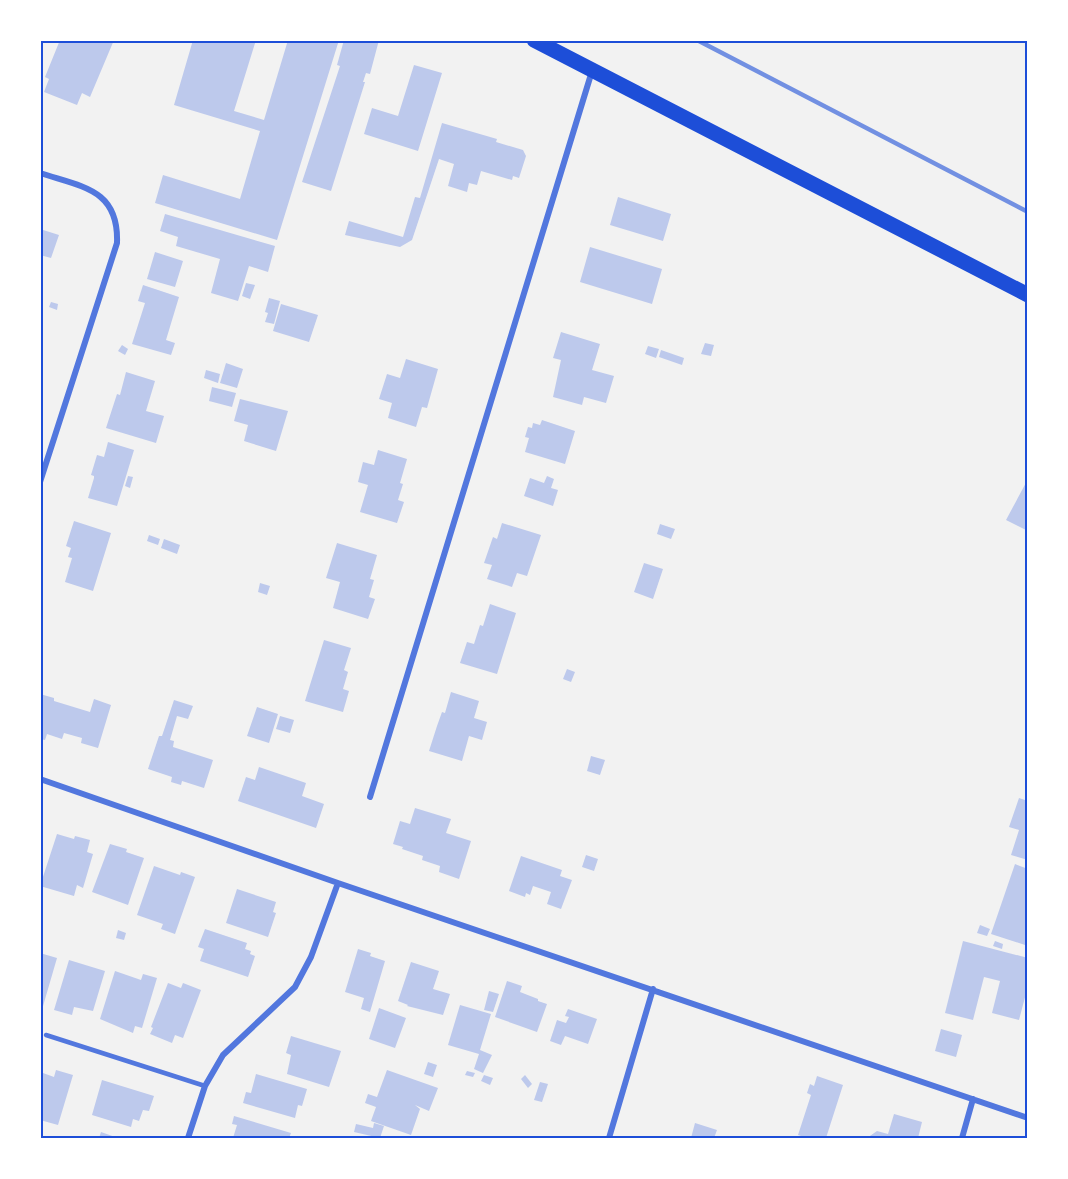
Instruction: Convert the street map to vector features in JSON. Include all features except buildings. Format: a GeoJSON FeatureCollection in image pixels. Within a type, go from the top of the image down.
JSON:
{"type":"FeatureCollection","features":[{"type":"Feature","properties":{"kind":"main road"},"geometry":{"type":"LineString","coordinates":[[534,40],[1028,295]]}},
{"type":"Feature","properties":{"kind":"street"},"geometry":{"type":"LineString","coordinates":[[370,797],[592,70]]}},
{"type":"Feature","properties":{"kind":"street"},"geometry":{"type":"LineString","coordinates":[[40,174],[102,197],[114,211],[117,243],[40,482]]}},
{"type":"Feature","properties":{"kind":"street"},"geometry":{"type":"LineString","coordinates":[[40,779],[1028,1118]]}},
{"type":"Feature","properties":{"kind":"street"},"geometry":{"type":"LineString","coordinates":[[189,1138],[205,1086],[223,1054],[295,987],[311,957],[338,883]]}},
{"type":"Feature","properties":{"kind":"street"},"geometry":{"type":"LineString","coordinates":[[609,1138],[653,989]]}},
{"type":"Feature","properties":{"kind":"street"},"geometry":{"type":"LineString","coordinates":[[962,1138],[973,1099]]}},
{"type":"Feature","properties":{"kind":"lane"},"geometry":{"type":"LineString","coordinates":[[46,1035],[205,1086]]}},
{"type":"Feature","properties":{"kind":"railway"},"geometry":{"type":"LineString","coordinates":[[697,40],[1028,212]]}}]}
